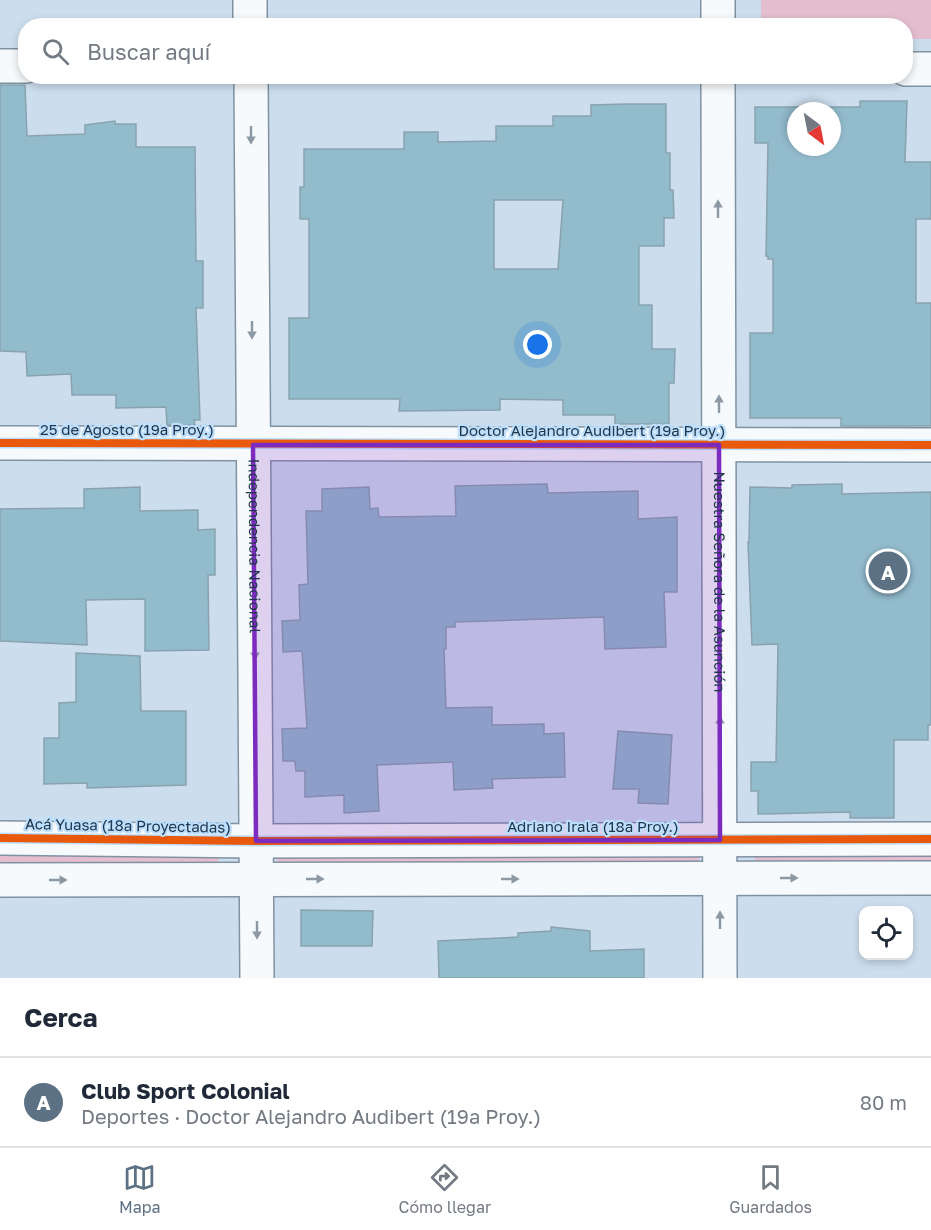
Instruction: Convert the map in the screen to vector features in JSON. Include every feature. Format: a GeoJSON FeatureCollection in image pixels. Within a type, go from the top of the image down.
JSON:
{"type":"FeatureCollection","features":[{"type":"Feature","properties":{"kind":"street"},"geometry":{"type":"LineString","coordinates":[[250,0],[250,18]]}},
{"type":"Feature","properties":{"kind":"street"},"geometry":{"type":"LineString","coordinates":[[718,0],[718,18]]}},
{"type":"Feature","properties":{"kind":"street"},"geometry":{"type":"LineString","coordinates":[[0,66],[18,66]]}},
{"type":"Feature","properties":{"kind":"street"},"geometry":{"type":"LineString","coordinates":[[913,69],[931,69]]}},
{"type":"Feature","properties":{"kind":"street","name":"Independencia Nacional"},"geometry":{"type":"LineString","coordinates":[[250,84],[257,978]]}},
{"type":"Feature","properties":{"kind":"street","name":"Nuestra Señora de la Asunción"},"geometry":{"type":"LineString","coordinates":[[718,84],[720,978]]}},
{"type":"Feature","properties":{"kind":"street","name":"25 de Agosto (19ª Proy.)"},"geometry":{"type":"LineString","coordinates":[[0,443],[253,445]]}},
{"type":"Feature","properties":{"kind":"street","name":"Doctor Alejandro Audibert (19ª Proy.)"},"geometry":{"type":"LineString","coordinates":[[253,445],[931,446]]}},
{"type":"Feature","properties":{"kind":"street","name":"Acá Yuasa (18ª Proyectadas)"},"geometry":{"type":"LineString","coordinates":[[0,838],[256,841]]}},
{"type":"Feature","properties":{"kind":"street","name":"Adriano Irala (18ª Proy.)"},"geometry":{"type":"LineString","coordinates":[[256,841],[931,839]]}},
{"type":"Feature","properties":{"kind":"street"},"geometry":{"type":"LineString","coordinates":[[0,880],[931,878]]}},
{"type":"Feature","properties":{"kind":"highlighted area"},"geometry":{"type":"Polygon","coordinates":[[[253,445],[719,445],[720,840],[256,841],[253,445]]]}},
{"type":"Feature","properties":{"kind":"shaded area"},"geometry":{"type":"Polygon","coordinates":[[[761,0],[931,0],[931,39],[913,39],[913,18],[761,18],[761,0]]]}},
{"type":"Feature","properties":{"kind":"shaded area"},"geometry":{"type":"Polygon","coordinates":[[[0,850],[219,857],[219,860],[213,864],[0,865],[0,850]]]}},
{"type":"Feature","properties":{"kind":"shaded area"},"geometry":{"type":"Polygon","coordinates":[[[931,850],[931,864],[756,862],[753,855],[931,850]]]}},
{"type":"Feature","properties":{"kind":"shaded area"},"geometry":{"type":"Polygon","coordinates":[[[698,852],[700,856],[697,863],[281,865],[276,859],[276,855],[698,852]]]}},
{"type":"Feature","properties":{"kind":"building"},"geometry":{"type":"Polygon","coordinates":[[[0,85],[25,85],[27,136],[85,134],[85,125],[115,121],[115,124],[136,124],[136,147],[195,147],[196,261],[203,261],[203,308],[196,308],[200,420],[194,420],[195,425],[167,425],[166,407],[116,408],[116,395],[72,395],[71,374],[27,376],[26,352],[0,351],[0,85]]]}},
{"type":"Feature","properties":{"kind":"building"},"geometry":{"type":"Polygon","coordinates":[[[860,101],[907,101],[905,162],[931,162],[931,219],[916,219],[916,303],[931,303],[931,426],[841,426],[841,418],[750,418],[750,333],[773,333],[773,259],[768,259],[766,256],[768,143],[755,143],[755,107],[787,107],[787,156],[841,156],[841,107],[860,107],[860,101]]]}},
{"type":"Feature","properties":{"kind":"building"},"geometry":{"type":"Polygon","coordinates":[[[666,104],[666,153],[670,153],[670,190],[673,190],[674,218],[664,218],[664,246],[639,246],[639,305],[652,305],[652,349],[675,349],[674,383],[669,383],[669,424],[615,424],[615,415],[563,415],[563,400],[500,399],[500,410],[399,411],[400,399],[289,399],[289,318],[309,318],[309,219],[300,219],[300,187],[304,187],[304,149],[404,149],[404,132],[438,132],[438,142],[496,141],[496,126],[553,126],[553,116],[591,116],[591,105],[666,104]],[[494,200],[494,269],[558,269],[563,200],[494,200]]]}},
{"type":"Feature","properties":{"kind":"building"},"geometry":{"type":"Polygon","coordinates":[[[547,484],[548,493],[638,491],[638,519],[677,517],[677,592],[664,592],[666,647],[605,649],[604,617],[455,622],[455,627],[446,627],[446,649],[444,649],[446,708],[492,707],[492,725],[544,724],[544,734],[564,733],[565,777],[492,779],[493,788],[454,790],[453,762],[377,765],[379,811],[344,813],[344,795],[305,797],[305,771],[296,771],[295,761],[283,761],[282,729],[307,728],[302,651],[283,652],[282,621],[300,620],[299,585],[308,584],[306,511],[322,511],[322,489],[369,487],[370,509],[378,508],[379,517],[456,516],[455,486],[547,484]]]}},
{"type":"Feature","properties":{"kind":"building"},"geometry":{"type":"Polygon","coordinates":[[[842,484],[842,494],[931,492],[931,725],[928,725],[928,740],[894,740],[894,818],[850,818],[850,812],[758,814],[758,791],[751,791],[751,762],[776,762],[778,644],[752,645],[748,542],[750,487],[792,488],[792,485],[842,484]]]}},
{"type":"Feature","properties":{"kind":"building"},"geometry":{"type":"Polygon","coordinates":[[[140,487],[140,511],[198,510],[198,530],[215,529],[215,575],[208,575],[209,650],[145,651],[145,599],[86,600],[87,645],[0,641],[0,509],[84,508],[84,489],[140,487]]]}},
{"type":"Feature","properties":{"kind":"building"},"geometry":{"type":"Polygon","coordinates":[[[76,653],[140,656],[141,711],[186,711],[186,785],[87,788],[87,783],[44,784],[44,738],[59,738],[59,703],[76,702],[76,653]]]}},
{"type":"Feature","properties":{"kind":"building"},"geometry":{"type":"Polygon","coordinates":[[[618,731],[672,735],[668,804],[638,803],[639,789],[613,789],[618,731]]]}},
{"type":"Feature","properties":{"kind":"building"},"geometry":{"type":"Polygon","coordinates":[[[301,910],[373,911],[372,946],[301,946],[301,910]]]}},
{"type":"Feature","properties":{"kind":"building"},"geometry":{"type":"Polygon","coordinates":[[[551,927],[590,931],[590,951],[644,949],[644,978],[439,978],[438,941],[518,937],[518,933],[551,931],[551,927]]]}},
{"type":"Feature","properties":{"kind":"cycle path"},"geometry":{"type":"LineString","coordinates":[[0,443],[931,445]]}},
{"type":"Feature","properties":{"kind":"cycle path"},"geometry":{"type":"LineString","coordinates":[[0,838],[256,841],[931,839]]}},
{"type":"Feature","properties":{"kind":"place","name":"Club Sport Colonial"},"geometry":{"type":"Point","coordinates":[888,571]}}]}
